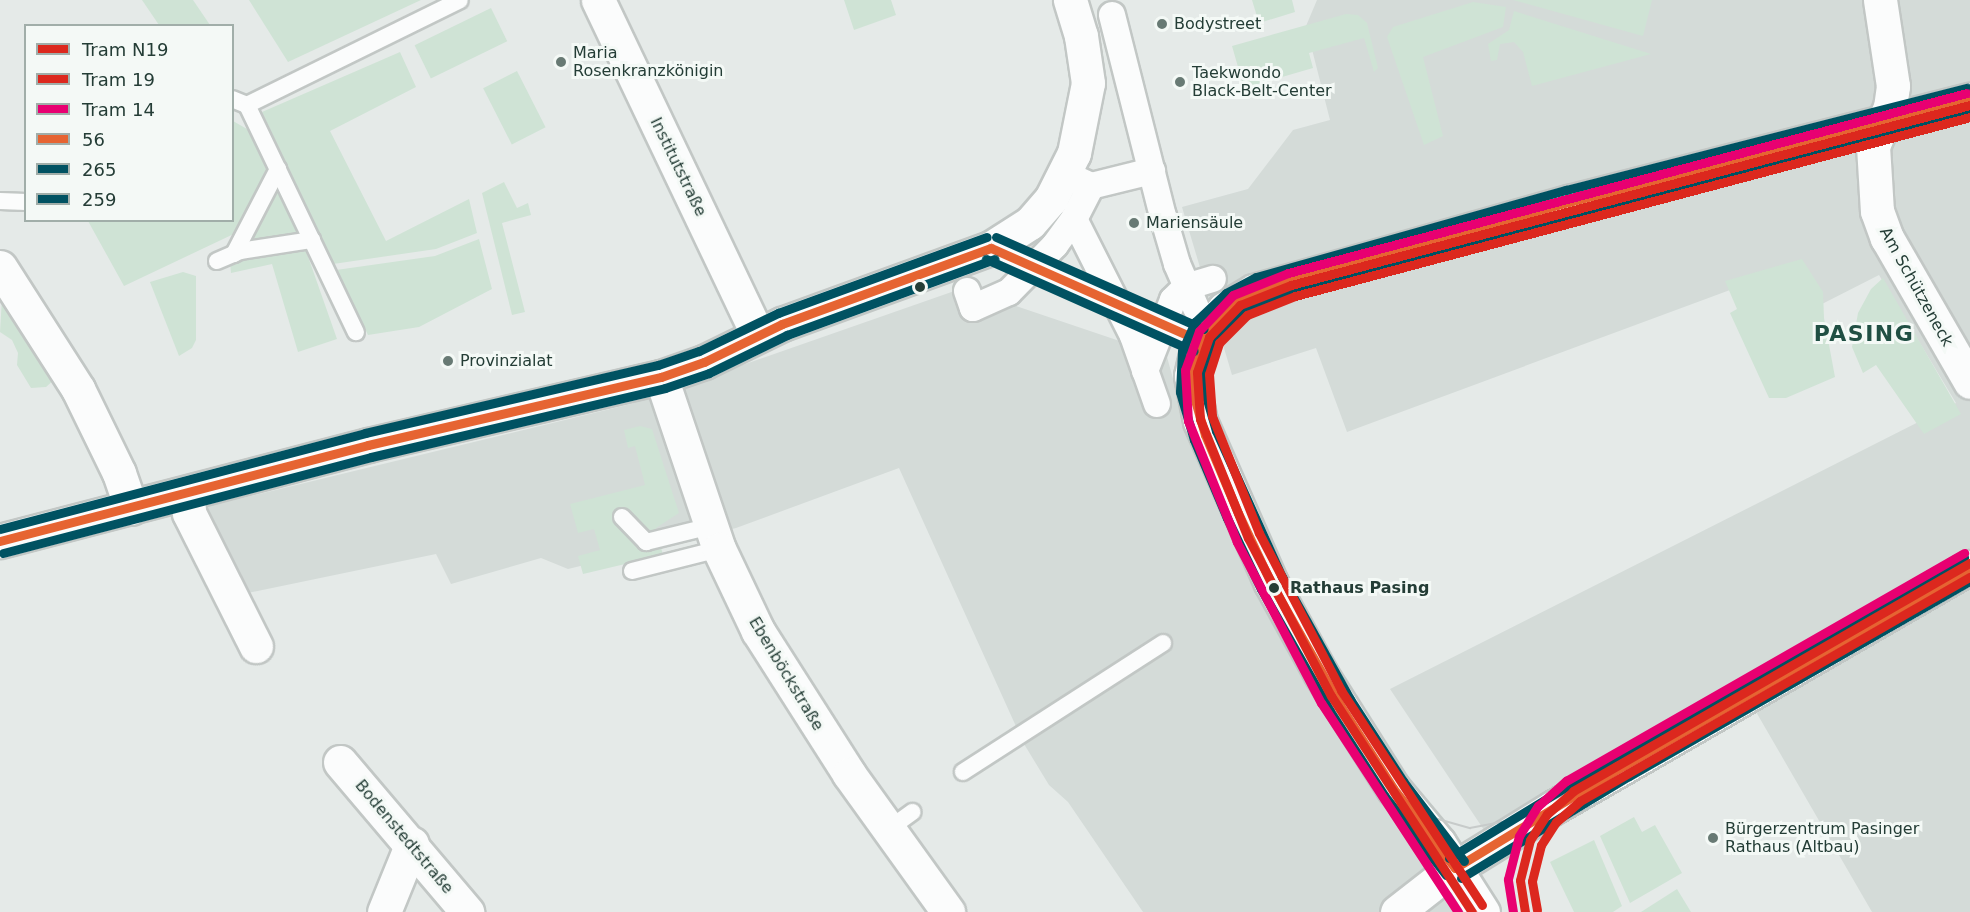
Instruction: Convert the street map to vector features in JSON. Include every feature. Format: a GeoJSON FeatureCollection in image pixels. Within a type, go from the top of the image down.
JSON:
{"type":"FeatureCollection","features":[{"type":"Feature","properties":{"kind":"street","name":"Institutstraße"},"geometry":{"type":"LineString","coordinates":[[598,0],[758,334]]}},
{"type":"Feature","properties":{"kind":"street"},"geometry":{"type":"LineString","coordinates":[[0,541],[379,442],[661,376],[704,362],[758,334],[991,248],[1030,223],[1051,199],[1074,153],[1087,98],[1082,36],[1070,0]]}},
{"type":"Feature","properties":{"kind":"street","name":"Am Schützeneck"},"geometry":{"type":"LineString","coordinates":[[1880,0],[1892,73],[1892,99],[1872,151],[1873,186],[1880,220],[1970,382]]}},
{"type":"Feature","properties":{"kind":"street"},"geometry":{"type":"LineString","coordinates":[[1112,15],[1152,171],[1191,297]]}},
{"type":"Feature","properties":{"kind":"street"},"geometry":{"type":"LineString","coordinates":[[1483,912],[1455,868],[1393,788],[1321,674],[1271,583],[1200,421],[1191,376],[1199,340],[1224,309],[1254,291],[1437,237],[1885,119],[1970,100]]}},
{"type":"Feature","properties":{"kind":"street"},"geometry":{"type":"LineString","coordinates":[[967,291],[973,308],[992,302],[1009,292],[1034,268],[1074,219],[1085,184],[1152,171]]}},
{"type":"Feature","properties":{"kind":"street"},"geometry":{"type":"LineString","coordinates":[[1074,219],[1117,303],[1157,404]]}},
{"type":"Feature","properties":{"kind":"street"},"geometry":{"type":"LineString","coordinates":[[991,248],[1199,340]]}},
{"type":"Feature","properties":{"kind":"street"},"geometry":{"type":"LineString","coordinates":[[0,267],[78,389],[119,473],[131,508]]}},
{"type":"Feature","properties":{"kind":"street"},"geometry":{"type":"LineString","coordinates":[[1145,371],[1161,323],[1173,300],[1191,297],[1213,279]]}},
{"type":"Feature","properties":{"kind":"street","name":"Ebenböckstraße"},"geometry":{"type":"LineString","coordinates":[[661,376],[715,538],[780,669],[901,821],[948,912]]}},
{"type":"Feature","properties":{"kind":"street"},"geometry":{"type":"LineString","coordinates":[[188,493],[189,513],[256,646]]}},
{"type":"Feature","properties":{"kind":"street"},"geometry":{"type":"LineString","coordinates":[[1397,912],[1455,868],[1616,771],[1970,567]]}},
{"type":"Feature","properties":{"kind":"street","name":"Bodenstedtstraße"},"geometry":{"type":"LineString","coordinates":[[340,762],[412,843],[467,912]]}},
{"type":"Feature","properties":{"kind":"street"},"geometry":{"type":"LineString","coordinates":[[384,912],[412,843]]}},
{"type":"Feature","properties":{"kind":"lane"},"geometry":{"type":"LineString","coordinates":[[356,332],[278,169],[240,102],[460,0]]}},
{"type":"Feature","properties":{"kind":"lane"},"geometry":{"type":"LineString","coordinates":[[234,254],[278,169]]}},
{"type":"Feature","properties":{"kind":"lane"},"geometry":{"type":"LineString","coordinates":[[0,201],[24,202]]}},
{"type":"Feature","properties":{"kind":"lane"},"geometry":{"type":"LineString","coordinates":[[217,261],[234,254],[312,240]]}},
{"type":"Feature","properties":{"kind":"lane"},"geometry":{"type":"LineString","coordinates":[[622,517],[646,542],[715,538]]}},
{"type":"Feature","properties":{"kind":"lane"},"geometry":{"type":"LineString","coordinates":[[632,571],[715,538]]}},
{"type":"Feature","properties":{"kind":"lane"},"geometry":{"type":"LineString","coordinates":[[963,772],[1163,643]]}},
{"type":"Feature","properties":{"kind":"shaded area"},"geometry":{"type":"Polygon","coordinates":[[[1317,0],[1970,0],[1970,912],[1872,912],[1752,705],[1498,851],[1390,689],[1956,403],[1879,275],[1822,304],[1792,267],[1347,432],[1316,348],[1232,375],[1182,207],[1248,189],[1293,130],[1330,120],[1306,26],[1317,0]]]}},
{"type":"Feature","properties":{"kind":"shaded area"},"geometry":{"type":"Polygon","coordinates":[[[963,288],[1167,357],[1189,436],[1310,680],[1454,912],[1143,912],[1068,802],[1049,785],[1024,744],[899,468],[736,528],[568,569],[541,558],[451,584],[436,554],[233,596],[201,508],[631,404],[963,288]]]}},
{"type":"Feature","properties":{"kind":"green space"},"geometry":{"type":"Polygon","coordinates":[[[142,0],[193,0],[209,24],[158,24],[142,0]]]}},
{"type":"Feature","properties":{"kind":"green space"},"geometry":{"type":"Polygon","coordinates":[[[249,0],[421,0],[288,62],[249,0]]]}},
{"type":"Feature","properties":{"kind":"green space"},"geometry":{"type":"Polygon","coordinates":[[[844,0],[891,0],[896,15],[854,30],[844,0]]]}},
{"type":"Feature","properties":{"kind":"green space"},"geometry":{"type":"Polygon","coordinates":[[[1252,0],[1292,0],[1295,12],[1259,23],[1252,0]]]}},
{"type":"Feature","properties":{"kind":"green space"},"geometry":{"type":"Polygon","coordinates":[[[1513,0],[1652,0],[1643,36],[1513,0]]]}},
{"type":"Feature","properties":{"kind":"green space"},"geometry":{"type":"Polygon","coordinates":[[[1473,2],[1506,7],[1503,27],[1423,57],[1443,136],[1424,145],[1387,37],[1393,27],[1473,2]]]}},
{"type":"Feature","properties":{"kind":"green space"},"geometry":{"type":"Polygon","coordinates":[[[491,8],[507,41],[431,79],[415,45],[491,8]]]}},
{"type":"Feature","properties":{"kind":"green space"},"geometry":{"type":"Polygon","coordinates":[[[1514,11],[1651,54],[1532,86],[1523,52],[1514,42],[1500,44],[1497,60],[1491,61],[1488,44],[1509,30],[1514,11]]]}},
{"type":"Feature","properties":{"kind":"green space"},"geometry":{"type":"Polygon","coordinates":[[[1346,14],[1358,15],[1367,23],[1378,68],[1374,72],[1364,38],[1309,53],[1313,68],[1244,88],[1232,46],[1346,14]]]}},
{"type":"Feature","properties":{"kind":"green space"},"geometry":{"type":"Polygon","coordinates":[[[400,52],[416,87],[330,131],[386,241],[469,199],[477,233],[436,249],[333,264],[262,112],[400,52]]]}},
{"type":"Feature","properties":{"kind":"green space"},"geometry":{"type":"Polygon","coordinates":[[[517,71],[546,127],[512,144],[483,88],[517,71]]]}},
{"type":"Feature","properties":{"kind":"green space"},"geometry":{"type":"Polygon","coordinates":[[[234,122],[254,133],[272,170],[240,231],[124,286],[89,222],[234,222],[234,122]]]}},
{"type":"Feature","properties":{"kind":"green space"},"geometry":{"type":"Polygon","coordinates":[[[277,178],[304,234],[258,244],[252,240],[250,232],[277,178]]]}},
{"type":"Feature","properties":{"kind":"green space"},"geometry":{"type":"Polygon","coordinates":[[[504,182],[517,208],[528,203],[531,215],[502,223],[525,312],[512,315],[482,193],[504,182]]]}},
{"type":"Feature","properties":{"kind":"green space"},"geometry":{"type":"Polygon","coordinates":[[[479,239],[492,289],[419,327],[368,335],[336,270],[435,256],[479,239]]]}},
{"type":"Feature","properties":{"kind":"green space"},"geometry":{"type":"Polygon","coordinates":[[[305,248],[337,339],[298,352],[272,264],[231,273],[230,262],[305,248]]]}},
{"type":"Feature","properties":{"kind":"green space"},"geometry":{"type":"Polygon","coordinates":[[[1802,259],[1823,292],[1824,318],[1835,377],[1786,398],[1769,398],[1730,313],[1737,309],[1725,281],[1802,259]]]}},
{"type":"Feature","properties":{"kind":"green space"},"geometry":{"type":"Polygon","coordinates":[[[183,272],[196,276],[196,340],[192,348],[179,356],[150,282],[183,272]]]}},
{"type":"Feature","properties":{"kind":"green space"},"geometry":{"type":"Polygon","coordinates":[[[1883,278],[1961,414],[1924,434],[1876,365],[1863,373],[1852,347],[1858,313],[1871,289],[1883,278]]]}},
{"type":"Feature","properties":{"kind":"green space"},"geometry":{"type":"Polygon","coordinates":[[[2,298],[56,378],[46,387],[31,388],[17,365],[18,353],[12,340],[0,332],[2,298]]]}},
{"type":"Feature","properties":{"kind":"green space"},"geometry":{"type":"Polygon","coordinates":[[[640,426],[652,429],[679,513],[656,528],[663,555],[583,574],[578,556],[600,550],[594,529],[578,533],[570,504],[645,485],[635,446],[628,448],[624,430],[640,426]]]}},
{"type":"Feature","properties":{"kind":"green space"},"geometry":{"type":"Polygon","coordinates":[[[1634,817],[1642,832],[1655,825],[1682,873],[1630,903],[1600,836],[1634,817]]]}},
{"type":"Feature","properties":{"kind":"green space"},"geometry":{"type":"Polygon","coordinates":[[[1594,840],[1622,906],[1613,912],[1574,912],[1550,862],[1594,840]]]}},
{"type":"Feature","properties":{"kind":"green space"},"geometry":{"type":"Polygon","coordinates":[[[1677,889],[1691,912],[1641,912],[1677,889]]]}},
{"type":"Feature","properties":{"kind":"tram line","name":"14"},"geometry":{"type":"LineString","coordinates":[[1458,912],[1321,703],[1237,542],[1188,421],[1185,370],[1199,331],[1233,295],[1288,273],[1967,93]]}},
{"type":"Feature","properties":{"kind":"tram line","name":"N19"},"geometry":{"type":"LineString","coordinates":[[1472,912],[1331,696],[1248,538],[1200,419],[1197,372],[1209,337],[1240,305],[1291,285],[1970,105]]}},
{"type":"Feature","properties":{"kind":"tram line","name":"19"},"geometry":{"type":"LineString","coordinates":[[1482,905],[1341,690],[1259,533],[1212,416],[1209,374],[1219,343],[1247,315],[1295,296],[1970,117]]}},
{"type":"Feature","properties":{"kind":"tram line","name":"14"},"geometry":{"type":"LineString","coordinates":[[1513,912],[1508,879],[1519,836],[1538,806],[1566,781],[1964,553]]}},
{"type":"Feature","properties":{"kind":"tram line","name":"N19"},"geometry":{"type":"LineString","coordinates":[[1525,912],[1520,880],[1530,840],[1547,814],[1573,791],[1970,563]]}},
{"type":"Feature","properties":{"kind":"tram line","name":"19"},"geometry":{"type":"LineString","coordinates":[[1537,910],[1532,881],[1541,845],[1556,822],[1580,801],[1970,577]]}},
{"type":"Feature","properties":{"kind":"tram line"},"geometry":{"type":"LineString","coordinates":[[1379,770],[1401,798],[1424,815],[1470,828],[1517,819],[1589,781]]}},
{"type":"Feature","properties":{"kind":"transit line","name":"259"},"geometry":{"type":"LineString","coordinates":[[1446,875],[1384,795],[1330,711],[1261,589],[1227,518],[1194,440],[1180,392],[1182,351],[1195,322],[1226,293],[1256,277],[1566,190],[1967,88]]}},
{"type":"Feature","properties":{"kind":"transit line","name":"56"},"geometry":{"type":"LineString","coordinates":[[1455,868],[1393,788],[1340,705],[1271,583],[1238,513],[1205,435],[1192,390],[1194,354],[1205,329],[1233,302],[1259,289],[1569,202],[1970,100]]}},
{"type":"Feature","properties":{"kind":"transit line","name":"265"},"geometry":{"type":"LineString","coordinates":[[1464,861],[1403,781],[1350,699],[1282,577],[1216,431],[1204,389],[1206,357],[1215,336],[1240,312],[1263,300],[1572,214],[1970,112]]}},
{"type":"Feature","properties":{"kind":"transit line","name":"259"},"geometry":{"type":"LineString","coordinates":[[0,529],[365,433],[658,365],[699,351],[778,313],[987,237]]}},
{"type":"Feature","properties":{"kind":"transit line","name":"259"},"geometry":{"type":"LineString","coordinates":[[996,237],[1204,329]]}},
{"type":"Feature","properties":{"kind":"transit line","name":"56"},"geometry":{"type":"LineString","coordinates":[[991,248],[1199,340]]}},
{"type":"Feature","properties":{"kind":"transit line","name":"56"},"geometry":{"type":"LineString","coordinates":[[0,541],[368,445],[661,377],[704,362],[782,324],[991,248]]}},
{"type":"Feature","properties":{"kind":"transit line","name":"265"},"geometry":{"type":"LineString","coordinates":[[986,259],[1194,351]]}},
{"type":"Feature","properties":{"kind":"transit line","name":"265"},"geometry":{"type":"LineString","coordinates":[[3,553],[371,457],[665,388],[709,373],[787,335],[995,259]]}},
{"type":"Feature","properties":{"kind":"transit line","name":"259"},"geometry":{"type":"LineString","coordinates":[[1449,858],[1617,756],[1964,557]]}},
{"type":"Feature","properties":{"kind":"transit line","name":"56"},"geometry":{"type":"LineString","coordinates":[[1455,868],[1623,766],[1970,567]]}},
{"type":"Feature","properties":{"kind":"transit line","name":"265"},"geometry":{"type":"LineString","coordinates":[[1461,878],[1629,776],[1970,581]]}},
{"type":"Feature","properties":{"kind":"place","name":"Bodystreet"},"geometry":{"type":"Point","coordinates":[1162,24]}},
{"type":"Feature","properties":{"kind":"place","name":"Maria Rosenkranzkönigin"},"geometry":{"type":"Point","coordinates":[561,62]}},
{"type":"Feature","properties":{"kind":"place","name":"Taekwondo Black-Belt-Center"},"geometry":{"type":"Point","coordinates":[1180,82]}},
{"type":"Feature","properties":{"kind":"place","name":"Mariensäule"},"geometry":{"type":"Point","coordinates":[1134,223]}},
{"type":"Feature","properties":{"kind":"place","name":"Provinzialat"},"geometry":{"type":"Point","coordinates":[448,361]}},
{"type":"Feature","properties":{"kind":"place","name":"Rathaus Pasing"},"geometry":{"type":"Point","coordinates":[1274,588]}},
{"type":"Feature","properties":{"kind":"place","name":"Bürgerzentrum Pasinger Rathaus (Altbau)"},"geometry":{"type":"Point","coordinates":[1713,838]}},
{"type":"Feature","properties":{"kind":"district","name":"PASING"},"geometry":{"type":"Point","coordinates":[1864,334]}}]}
